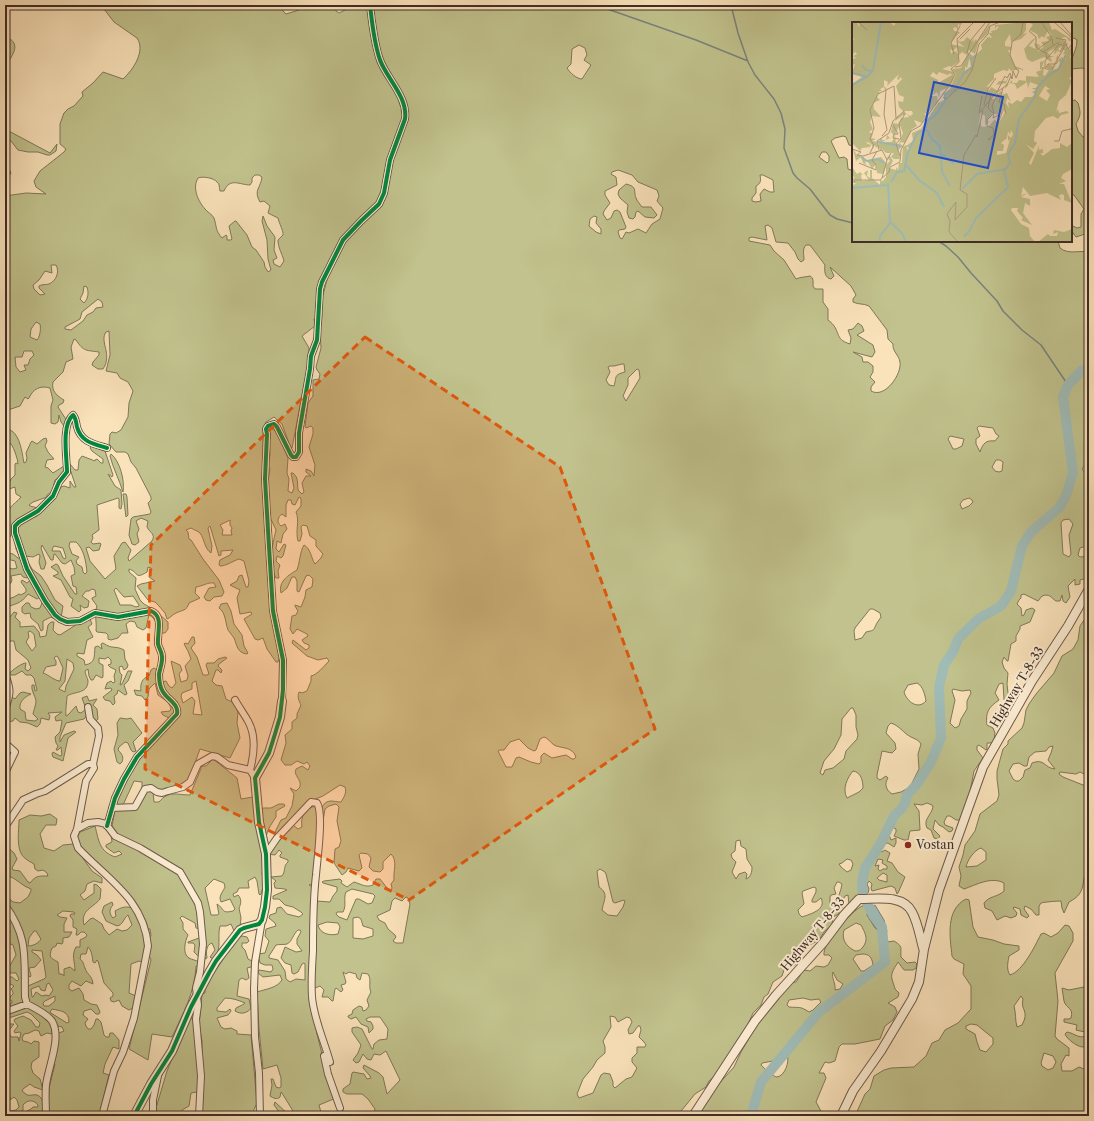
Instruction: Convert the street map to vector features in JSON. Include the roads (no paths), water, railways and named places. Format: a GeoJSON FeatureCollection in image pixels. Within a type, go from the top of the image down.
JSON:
{"type":"FeatureCollection","features":[{"type":"Feature","properties":{"kind":"street"},"geometry":{"type":"LineString","coordinates":[[255,778],[269,752],[280,717],[282,701],[283,660],[273,611],[268,530],[265,478],[266,429],[270,424],[274,424],[277,427],[290,455],[296,457],[299,452],[299,433],[311,356],[317,340],[320,289],[322,282],[343,240],[379,204],[384,193],[390,160],[405,119],[406,112],[404,102],[380,59],[375,40],[370,5]]}},
{"type":"Feature","properties":{"kind":"street"},"geometry":{"type":"LineString","coordinates":[[107,448],[82,438],[79,433],[75,417],[73,415],[69,418],[66,435],[67,472],[59,482],[53,496],[38,511],[15,526],[15,533],[27,569],[45,601],[55,615],[60,619],[67,622],[80,621],[95,613],[118,617],[151,611],[155,613],[158,618],[158,645],[163,657],[159,673],[160,682],[162,691],[178,710],[177,714],[137,757],[120,786],[107,826]]}},
{"type":"Feature","properties":{"kind":"street","name":"Highway T-8-33"},"geometry":{"type":"LineString","coordinates":[[924,949],[939,890],[983,766],[1012,719],[1032,681],[1068,626],[1089,589]]}},
{"type":"Feature","properties":{"kind":"street"},"geometry":{"type":"LineString","coordinates":[[5,674],[9,683],[10,697],[5,709]]}},
{"type":"Feature","properties":{"kind":"street"},"geometry":{"type":"LineString","coordinates":[[235,700],[251,728],[253,759],[250,770]]}},
{"type":"Feature","properties":{"kind":"street"},"geometry":{"type":"LineString","coordinates":[[88,707],[90,719],[98,728],[99,736],[93,764],[94,768],[86,782],[77,829],[74,836],[78,848],[131,900],[139,913],[147,934],[148,946],[132,1025],[123,1052],[114,1071],[102,1116]]}},
{"type":"Feature","properties":{"kind":"street"},"geometry":{"type":"LineString","coordinates":[[5,743],[15,752],[5,773]]}},
{"type":"Feature","properties":{"kind":"street"},"geometry":{"type":"LineString","coordinates":[[112,808],[135,807],[145,789],[151,788],[162,794],[168,790],[183,787],[190,782],[198,764],[212,756],[217,757],[228,765],[250,770],[255,778],[258,822],[266,854],[267,890],[255,962],[254,989],[255,1037],[259,1073],[260,1116]]}},
{"type":"Feature","properties":{"kind":"street"},"geometry":{"type":"LineString","coordinates":[[5,827],[23,800],[45,791],[88,764],[93,764]]}},
{"type":"Feature","properties":{"kind":"street"},"geometry":{"type":"LineString","coordinates":[[266,854],[277,838],[311,802],[317,802],[320,817],[319,853],[314,899],[312,990],[315,1014],[330,1062]]}},
{"type":"Feature","properties":{"kind":"street"},"geometry":{"type":"LineString","coordinates":[[77,829],[88,823],[98,822],[106,824],[115,836],[140,848],[180,872],[194,894],[200,912],[203,944],[200,972],[196,988],[198,1005],[196,1019],[201,1076],[199,1116]]}},
{"type":"Feature","properties":{"kind":"street","name":"Highway T-8-33"},"geometry":{"type":"LineString","coordinates":[[693,1116],[755,1021],[776,994],[823,943],[844,915],[859,899],[892,899],[906,904],[912,912],[924,949]]}},
{"type":"Feature","properties":{"kind":"street"},"geometry":{"type":"LineString","coordinates":[[5,905],[11,912],[21,934],[24,947],[25,991],[27,1004]]}},
{"type":"Feature","properties":{"kind":"street"},"geometry":{"type":"LineString","coordinates":[[134,1116],[151,1084],[172,1051],[191,1006],[216,961],[234,937],[244,928],[258,924],[262,920]]}},
{"type":"Feature","properties":{"kind":"street"},"geometry":{"type":"LineString","coordinates":[[841,1116],[853,1091],[881,1051],[912,999],[919,982],[924,949]]}},
{"type":"Feature","properties":{"kind":"street"},"geometry":{"type":"LineString","coordinates":[[5,1012],[27,1004],[51,1020],[56,1036],[46,1084],[46,1116]]}},
{"type":"Feature","properties":{"kind":"street"},"geometry":{"type":"LineString","coordinates":[[322,1039],[328,1074],[340,1108]]}},
{"type":"Feature","properties":{"kind":"street"},"geometry":{"type":"LineString","coordinates":[[153,1116],[153,1100],[158,1073]]}},
{"type":"Feature","properties":{"kind":"water"},"geometry":{"type":"Polygon","coordinates":[[[875,905],[884,920],[887,932],[885,934],[875,927],[867,915],[869,909],[875,905]]]}},
{"type":"Feature","properties":{"kind":"waterway"},"geometry":{"type":"LineString","coordinates":[[596,5],[696,40],[748,61]]}},
{"type":"Feature","properties":{"kind":"waterway"},"geometry":{"type":"LineString","coordinates":[[731,5],[738,33],[748,62],[755,75],[774,99],[781,113],[785,129],[784,148],[793,173],[810,189],[830,215],[837,219],[852,223]]}},
{"type":"Feature","properties":{"kind":"waterway"},"geometry":{"type":"LineString","coordinates":[[940,242],[958,257],[997,301],[1003,311],[1022,330],[1041,345],[1068,385]]}},
{"type":"Feature","properties":{"kind":"waterway"},"geometry":{"type":"LineString","coordinates":[[751,1116],[761,1082],[819,1012],[885,962],[882,927],[873,915],[863,895],[862,883],[865,868],[881,843],[894,816],[905,803],[907,795],[917,784],[931,762],[941,738],[939,687],[944,665],[953,652],[958,639],[978,619],[1001,606],[1011,591],[1022,546],[1031,532],[1060,507],[1067,493],[1073,472],[1063,397],[1068,385],[1081,371],[1089,367]]}},
{"type":"Feature","properties":{"kind":"place","name":"Vostan"},"geometry":{"type":"Point","coordinates":[908,845]}}]}
